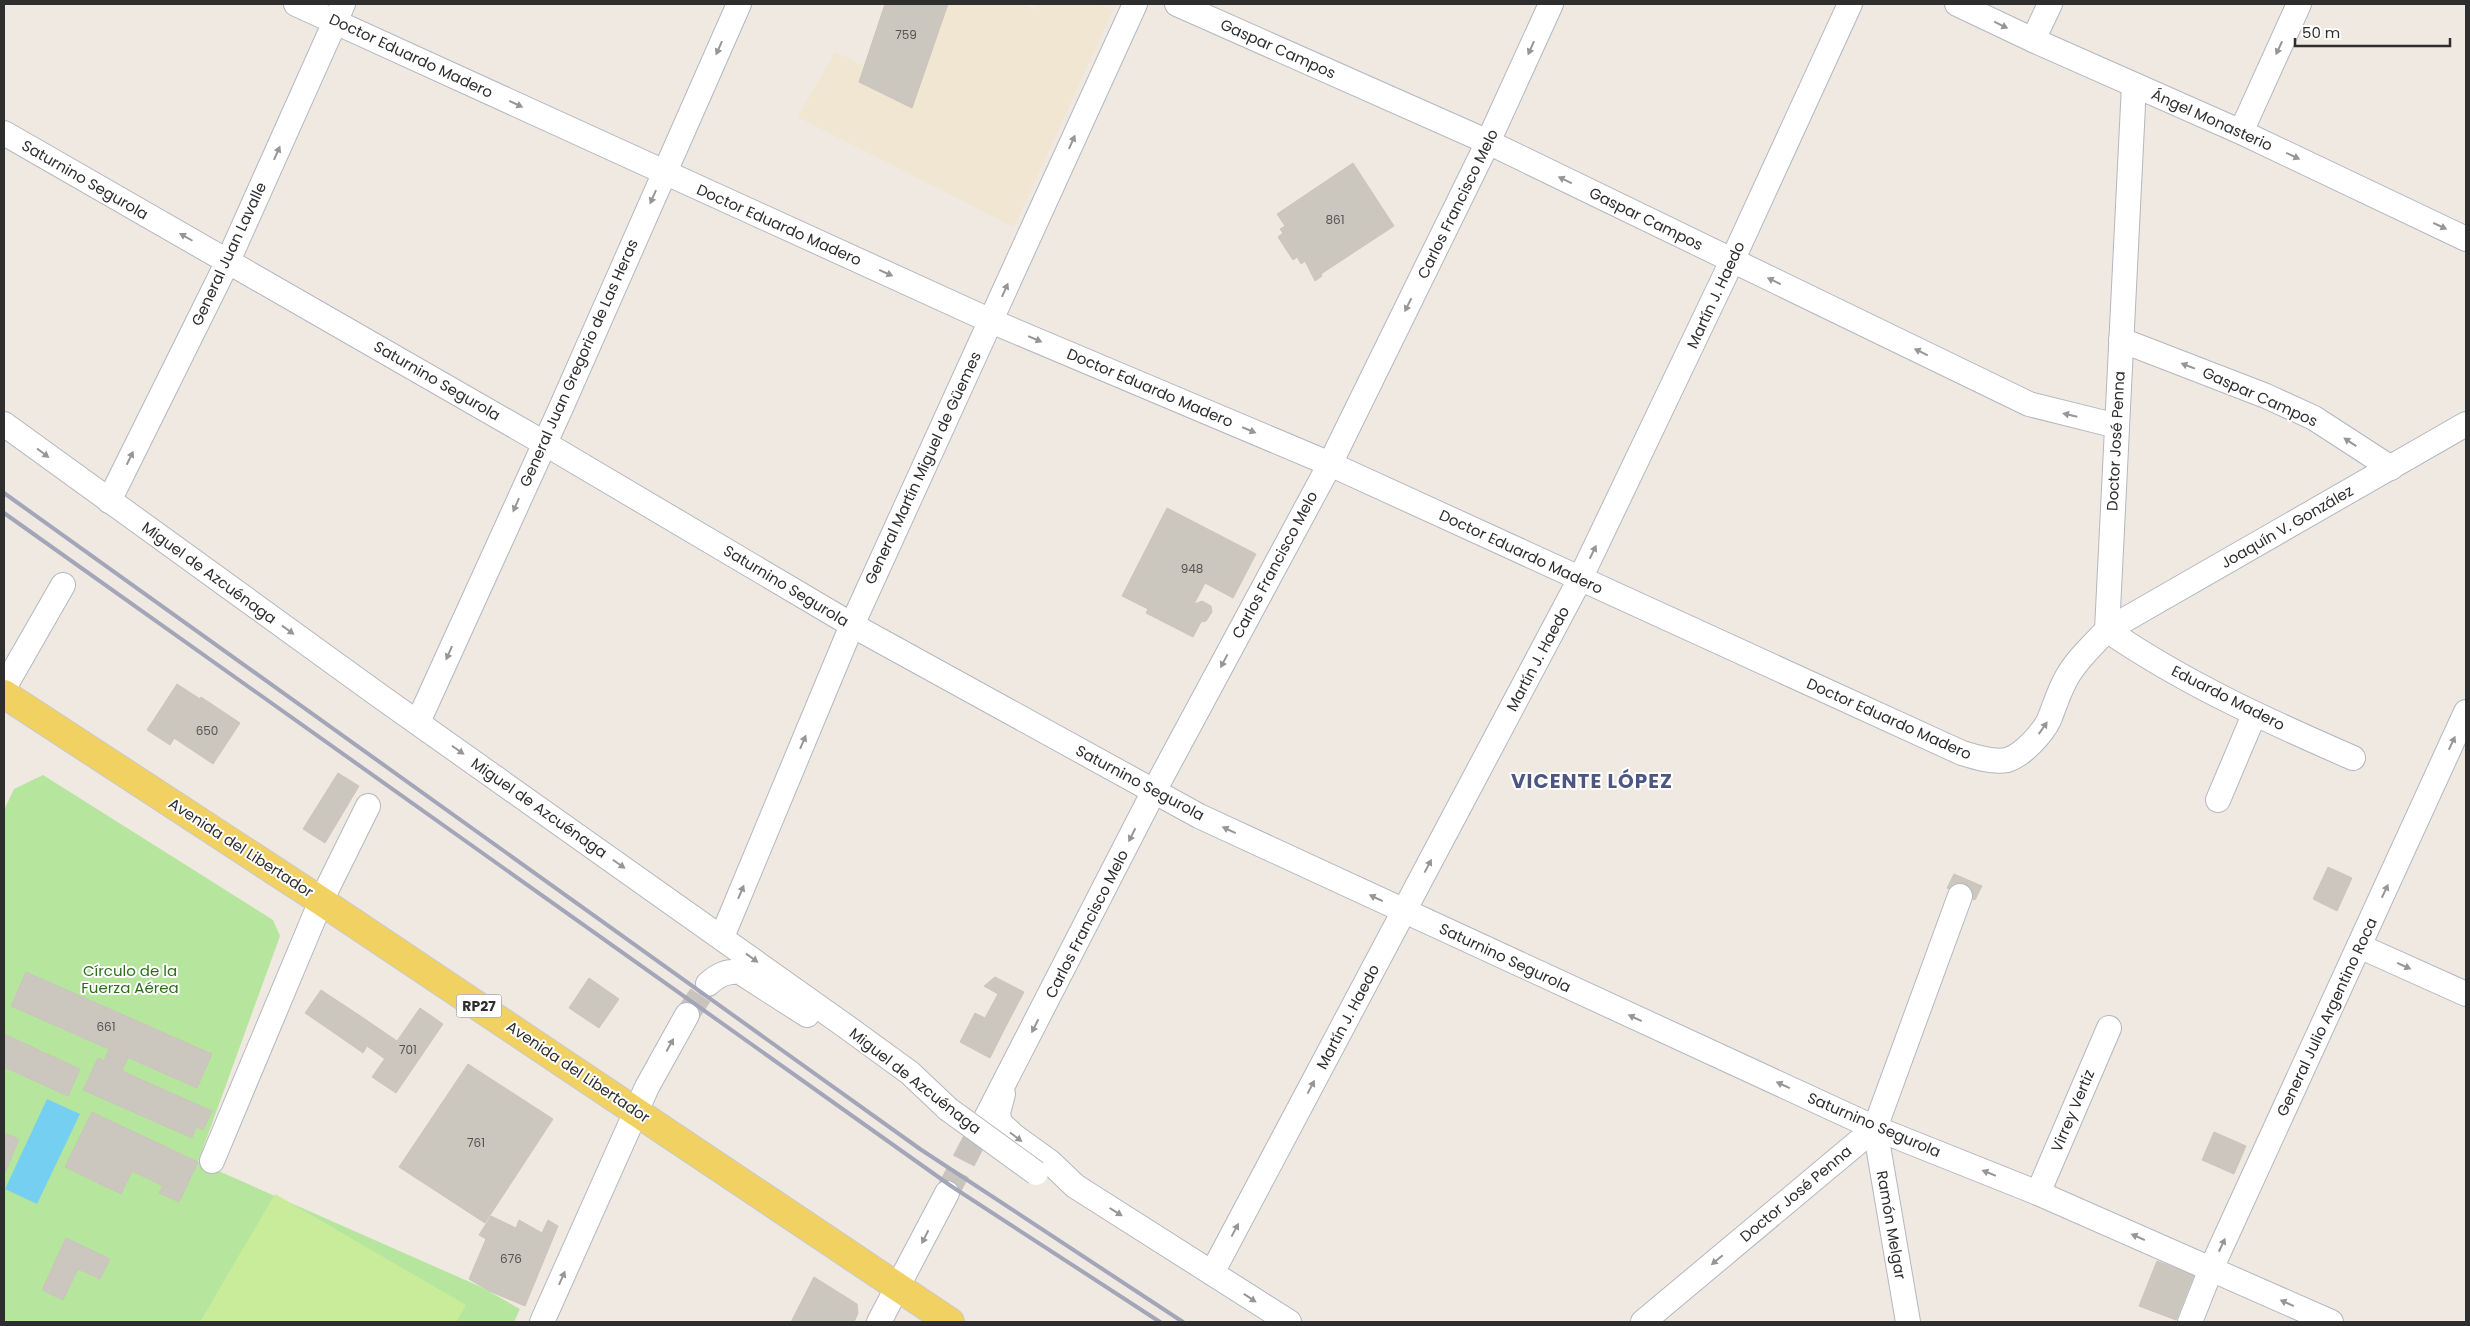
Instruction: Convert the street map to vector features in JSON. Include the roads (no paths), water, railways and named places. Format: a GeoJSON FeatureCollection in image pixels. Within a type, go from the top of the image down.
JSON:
{"type":"FeatureCollection","features":[{"type":"Feature","properties":{"kind":"main road","name":"Avenida del Libertador"},"geometry":{"type":"LineString","coordinates":[[4,694],[321,901],[950,1322]]}},
{"type":"Feature","properties":{"kind":"street","name":"Doctor Eduardo Madero"},"geometry":{"type":"LineString","coordinates":[[296,4],[339,13],[664,172],[990,321],[1330,464],[1962,753],[1983,759],[2007,760],[2023,750],[2038,735],[2049,720],[2055,698],[2068,675],[2107,630]]}},
{"type":"Feature","properties":{"kind":"street","name":"General Juan Gregorio de Las Heras"},"geometry":{"type":"LineString","coordinates":[[418,722],[739,4]]}},
{"type":"Feature","properties":{"kind":"street","name":"General Martín Miguel de Güemes"},"geometry":{"type":"LineString","coordinates":[[722,937],[852,625],[1135,4]]}},
{"type":"Feature","properties":{"kind":"street","name":"Gaspar Campos"},"geometry":{"type":"LineString","coordinates":[[1177,4],[1488,142],[2029,404],[2117,426]]}},
{"type":"Feature","properties":{"kind":"street","name":"Carlos Francisco Melo"},"geometry":{"type":"LineString","coordinates":[[985,1120],[1154,791],[1330,464],[1488,142],[1551,4]]}},
{"type":"Feature","properties":{"kind":"street","name":"Martín J. Haedo"},"geometry":{"type":"LineString","coordinates":[[1212,1273],[1580,579],[1732,261],[1850,4]]}},
{"type":"Feature","properties":{"kind":"street","name":"Ángel Monasterio"},"geometry":{"type":"LineString","coordinates":[[1957,4],[2032,40],[2241,132],[2466,239]]}},
{"type":"Feature","properties":{"kind":"street"},"geometry":{"type":"LineString","coordinates":[[2032,40],[2050,4]]}},
{"type":"Feature","properties":{"kind":"street"},"geometry":{"type":"LineString","coordinates":[[2241,132],[2299,4]]}},
{"type":"Feature","properties":{"kind":"street","name":"General Juan Lavalle"},"geometry":{"type":"LineString","coordinates":[[109,501],[228,261],[339,13]]}},
{"type":"Feature","properties":{"kind":"street","name":"Doctor José Penna"},"geometry":{"type":"LineString","coordinates":[[2107,630],[2134,85]]}},
{"type":"Feature","properties":{"kind":"street","name":"Saturnino Segurola"},"geometry":{"type":"LineString","coordinates":[[4,134],[544,443],[852,625],[1200,816],[1875,1128],[2038,1193],[2331,1322]]}},
{"type":"Feature","properties":{"kind":"street","name":"Gaspar Campos"},"geometry":{"type":"LineString","coordinates":[[2121,340],[2266,396],[2314,418],[2391,468]]}},
{"type":"Feature","properties":{"kind":"street","name":"Miguel de Azcuénaga"},"geometry":{"type":"LineString","coordinates":[[4,424],[109,501],[844,1025],[910,1073],[948,1109],[1036,1173],[1075,1186]]}},
{"type":"Feature","properties":{"kind":"street","name":"Joaquín V. González"},"geometry":{"type":"LineString","coordinates":[[2107,630],[2466,424]]}},
{"type":"Feature","properties":{"kind":"street"},"geometry":{"type":"LineString","coordinates":[[4,688],[63,585]]}},
{"type":"Feature","properties":{"kind":"street","name":"Eduardo Madero"},"geometry":{"type":"LineString","coordinates":[[2107,630],[2141,653],[2254,715],[2354,758]]}},
{"type":"Feature","properties":{"kind":"street","name":"General Julio Argentino Roca"},"geometry":{"type":"LineString","coordinates":[[2190,1322],[2211,1269],[2466,712]]}},
{"type":"Feature","properties":{"kind":"street"},"geometry":{"type":"LineString","coordinates":[[2218,800],[2254,715]]}},
{"type":"Feature","properties":{"kind":"street"},"geometry":{"type":"LineString","coordinates":[[212,1162],[321,901],[368,806]]}},
{"type":"Feature","properties":{"kind":"street","name":"Doctor José Penna"},"geometry":{"type":"LineString","coordinates":[[1648,1321],[1875,1128],[1960,896]]}},
{"type":"Feature","properties":{"kind":"street"},"geometry":{"type":"LineString","coordinates":[[2359,946],[2466,994]]}},
{"type":"Feature","properties":{"kind":"street"},"geometry":{"type":"LineString","coordinates":[[708,984],[717,976],[730,972],[740,972],[797,1011],[823,1022],[844,1025]]}},
{"type":"Feature","properties":{"kind":"street"},"geometry":{"type":"LineString","coordinates":[[542,1322],[653,1075],[687,1015]]}},
{"type":"Feature","properties":{"kind":"street","name":"Virrey Vertiz"},"geometry":{"type":"LineString","coordinates":[[2038,1193],[2109,1028]]}},
{"type":"Feature","properties":{"kind":"street","name":"Miguel de Azcuénaga"},"geometry":{"type":"LineString","coordinates":[[1007,1080],[998,1113],[1000,1123],[1014,1136],[1050,1162],[1075,1186],[1288,1322]]}},
{"type":"Feature","properties":{"kind":"street","name":"Ramón Melgar"},"geometry":{"type":"LineString","coordinates":[[1875,1128],[1908,1322]]}},
{"type":"Feature","properties":{"kind":"street"},"geometry":{"type":"LineString","coordinates":[[879,1322],[947,1193]]}},
{"type":"Feature","properties":{"kind":"water"},"geometry":{"type":"Polygon","coordinates":[[[47,1099],[80,1114],[37,1204],[5,1189],[47,1099]]]}},
{"type":"Feature","properties":{"kind":"tunnel"},"geometry":{"type":"LineString","coordinates":[[687,1015],[708,984]]}},
{"type":"Feature","properties":{"kind":"tunnel"},"geometry":{"type":"LineString","coordinates":[[947,1193],[985,1120]]}},
{"type":"Feature","properties":{"kind":"railway"},"geometry":{"type":"LineString","coordinates":[[4,493],[920,1149],[1183,1322]]}},
{"type":"Feature","properties":{"kind":"railway"},"geometry":{"type":"LineString","coordinates":[[4,513],[951,1186],[1160,1322]]}},
{"type":"Feature","properties":{"kind":"district","name":"VICENTE LÓPEZ"},"geometry":{"type":"Point","coordinates":[1592,781]}},
{"type":"Feature","properties":{"kind":"park label","name":"Círculo de la Fuerza Aérea"},"geometry":{"type":"Point","coordinates":[130,980]}}]}
